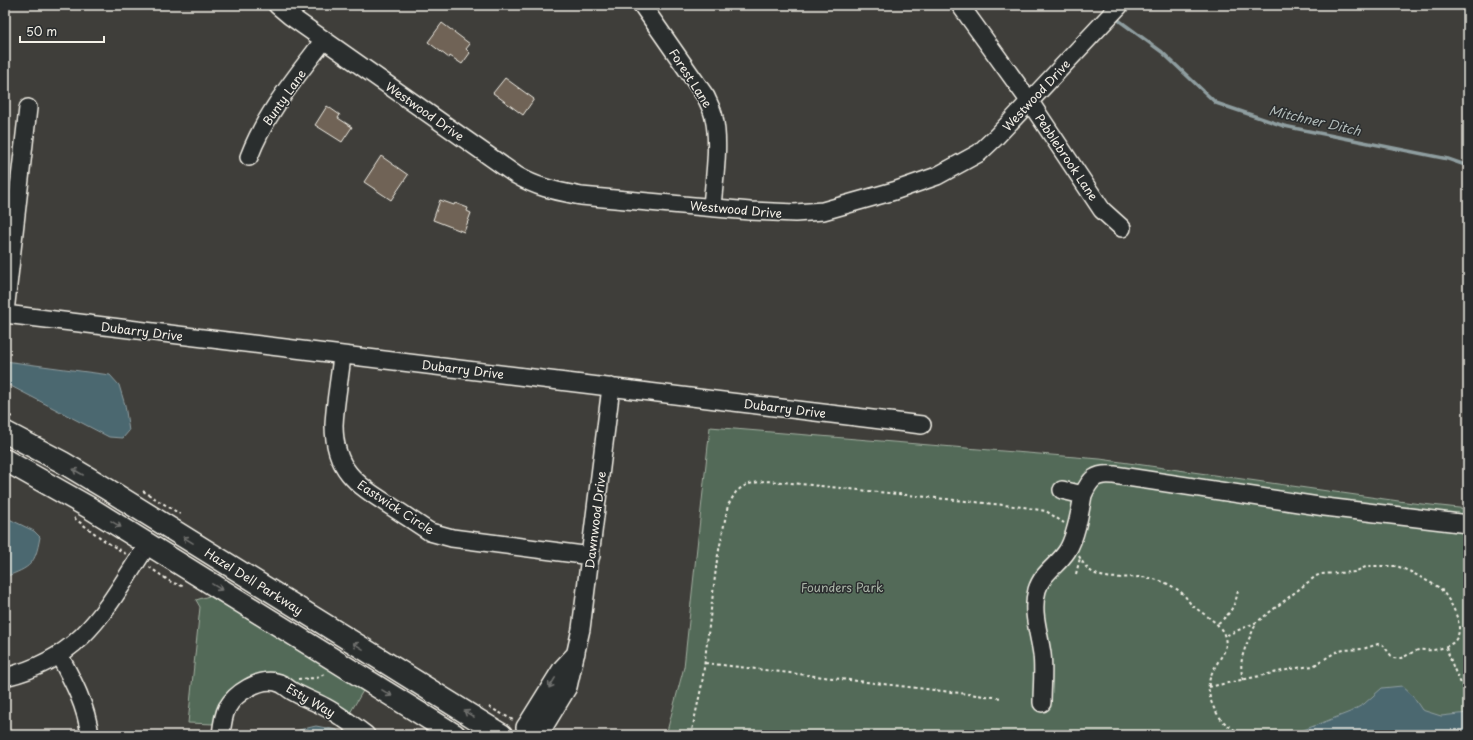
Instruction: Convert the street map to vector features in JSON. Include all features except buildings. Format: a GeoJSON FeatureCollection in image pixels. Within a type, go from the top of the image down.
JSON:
{"type":"FeatureCollection","features":[{"type":"Feature","properties":{"kind":"main road","name":"Hazel Dell Parkway"},"geometry":{"type":"LineString","coordinates":[[5,432],[62,462],[107,489],[502,735]]}},
{"type":"Feature","properties":{"kind":"main road","name":"Hazel Dell Parkway"},"geometry":{"type":"LineString","coordinates":[[5,460],[72,497],[455,735]]}},
{"type":"Feature","properties":{"kind":"street","name":"Westwood Drive"},"geometry":{"type":"LineString","coordinates":[[277,5],[290,16],[530,184],[581,196],[750,211],[809,213],[855,203],[937,176],[979,153],[1030,102],[1120,5]]}},
{"type":"Feature","properties":{"kind":"street","name":"Forest Lane"},"geometry":{"type":"LineString","coordinates":[[642,5],[706,97],[712,109],[715,122],[716,141],[712,207]]}},
{"type":"Feature","properties":{"kind":"street","name":"Pebblebrook Lane"},"geometry":{"type":"LineString","coordinates":[[960,5],[1030,102],[1102,210],[1122,228]]}},
{"type":"Feature","properties":{"kind":"street","name":"Bunty Lane"},"geometry":{"type":"LineString","coordinates":[[249,157],[256,138],[276,105],[324,40]]}},
{"type":"Feature","properties":{"kind":"street"},"geometry":{"type":"LineString","coordinates":[[5,313],[28,108]]}},
{"type":"Feature","properties":{"kind":"street","name":"Dubarry Drive"},"geometry":{"type":"LineString","coordinates":[[5,313],[922,425]]}},
{"type":"Feature","properties":{"kind":"street","name":"Eastwick Circle"},"geometry":{"type":"LineString","coordinates":[[342,355],[334,424],[336,444],[338,453],[347,472],[362,488],[430,532],[441,536],[591,556]]}},
{"type":"Feature","properties":{"kind":"street","name":"Dawnwood Drive"},"geometry":{"type":"LineString","coordinates":[[539,735],[568,687],[581,629],[611,387]]}},
{"type":"Feature","properties":{"kind":"street"},"geometry":{"type":"LineString","coordinates":[[1042,703],[1042,659],[1035,619],[1036,596],[1040,582],[1048,571],[1063,557],[1068,550],[1083,495],[1089,482],[1094,477],[1114,474],[1309,505],[1468,524]]}},
{"type":"Feature","properties":{"kind":"street"},"geometry":{"type":"LineString","coordinates":[[1062,490],[1083,495]]}},
{"type":"Feature","properties":{"kind":"street"},"geometry":{"type":"LineString","coordinates":[[5,677],[25,671],[59,655],[81,638],[108,608],[148,544]]}},
{"type":"Feature","properties":{"kind":"street","name":"Dawnwood Drive"},"geometry":{"type":"LineString","coordinates":[[526,735],[525,727],[528,721],[554,679],[576,652]]}},
{"type":"Feature","properties":{"kind":"street"},"geometry":{"type":"LineString","coordinates":[[59,655],[79,693],[85,710],[90,735]]}},
{"type":"Feature","properties":{"kind":"street","name":"Esty Way"},"geometry":{"type":"LineString","coordinates":[[221,735],[226,709],[231,702],[238,695],[252,686],[263,682],[274,681],[285,684],[290,690],[327,708],[345,719],[366,735]]}},
{"type":"Feature","properties":{"kind":"path"},"geometry":{"type":"LineString","coordinates":[[691,735],[700,695],[717,560],[728,505],[736,492],[742,487],[764,481],[1031,508],[1051,514],[1065,524],[1073,536],[1080,558],[1086,567],[1097,575],[1106,577],[1146,577],[1158,580],[1172,586],[1184,595],[1192,604],[1218,623],[1226,640],[1225,650],[1210,678],[1209,687],[1212,704],[1219,717],[1226,724],[1243,735]]}},
{"type":"Feature","properties":{"kind":"path"},"geometry":{"type":"LineString","coordinates":[[1076,574],[1080,558]]}},
{"type":"Feature","properties":{"kind":"path"},"geometry":{"type":"LineString","coordinates":[[1209,687],[1296,668],[1313,666],[1336,652],[1363,649],[1378,644],[1383,645],[1391,656],[1397,659],[1406,657],[1418,650],[1431,651],[1446,647],[1454,641],[1460,630],[1456,616],[1444,592],[1440,588],[1397,566],[1368,566],[1354,572],[1321,574],[1316,576],[1257,622],[1225,636]]}},
{"type":"Feature","properties":{"kind":"path"},"geometry":{"type":"LineString","coordinates":[[1218,623],[1223,620],[1232,609],[1236,602],[1238,590]]}},
{"type":"Feature","properties":{"kind":"path"},"geometry":{"type":"LineString","coordinates":[[1243,680],[1240,668],[1242,655],[1257,622]]}},
{"type":"Feature","properties":{"kind":"path"},"geometry":{"type":"LineString","coordinates":[[1446,647],[1454,669],[1468,698]]}},
{"type":"Feature","properties":{"kind":"path"},"geometry":{"type":"LineString","coordinates":[[704,664],[1002,698]]}},
{"type":"Feature","properties":{"kind":"path"},"geometry":{"type":"LineString","coordinates":[[290,690],[295,680],[299,678],[320,677],[328,670]]}},
{"type":"Feature","properties":{"kind":"green space","name":"Founders Park"},"geometry":{"type":"Polygon","coordinates":[[[710,427],[1100,459],[1413,503],[1468,509],[1468,735],[666,735],[684,667],[710,427]]]}},
{"type":"Feature","properties":{"kind":"green space"},"geometry":{"type":"Polygon","coordinates":[[[209,596],[364,689],[350,713],[268,677],[214,724],[188,723],[200,607],[196,600],[209,596]]]}},
{"type":"Feature","properties":{"kind":"water"},"geometry":{"type":"Polygon","coordinates":[[[5,361],[110,375],[119,385],[125,405],[129,431],[123,438],[109,437],[5,383],[5,361]]]}},
{"type":"Feature","properties":{"kind":"water"},"geometry":{"type":"Polygon","coordinates":[[[5,517],[34,531],[40,537],[36,554],[30,564],[5,577],[5,517]]]}},
{"type":"Feature","properties":{"kind":"water"},"geometry":{"type":"Polygon","coordinates":[[[1402,686],[1412,695],[1422,710],[1441,716],[1468,713],[1468,735],[1299,735],[1301,731],[1350,712],[1364,704],[1382,688],[1402,686]]]}},
{"type":"Feature","properties":{"kind":"water"},"geometry":{"type":"Polygon","coordinates":[[[316,726],[337,730],[340,735],[292,735],[299,730],[316,726]]]}},
{"type":"Feature","properties":{"kind":"waterway","name":"Mitchner Ditch"},"geometry":{"type":"LineString","coordinates":[[1117,19],[1162,52],[1216,103],[1284,126],[1448,159],[1468,166]]}}]}
